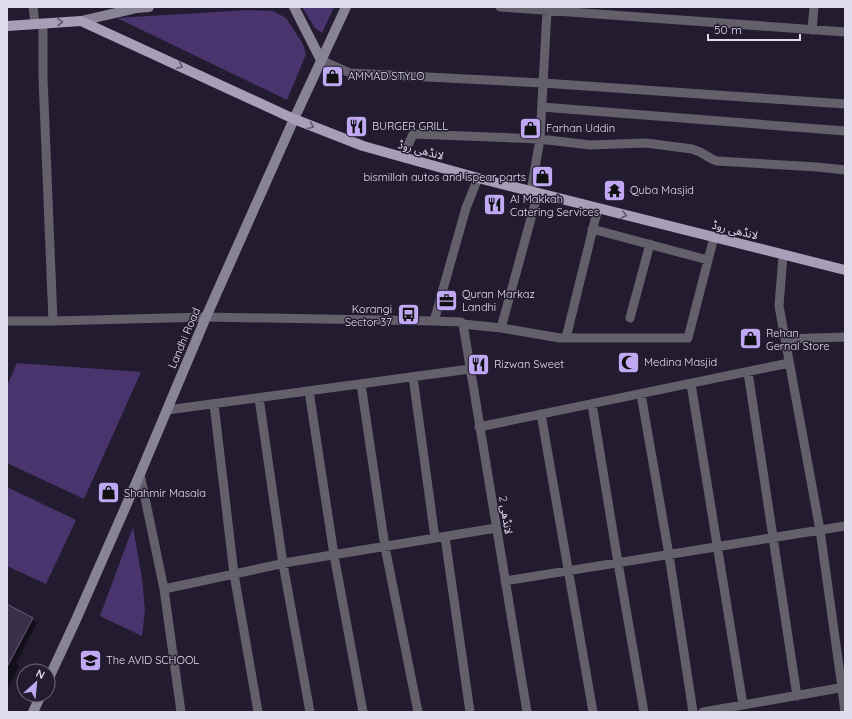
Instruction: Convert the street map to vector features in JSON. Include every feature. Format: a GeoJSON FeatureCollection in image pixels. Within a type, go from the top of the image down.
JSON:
{"type":"FeatureCollection","features":[{"type":"Feature","properties":{"kind":"main road","name":"لانڈھی روڈ"},"geometry":{"type":"LineString","coordinates":[[7,26],[81,21],[294,119],[363,146],[478,178],[845,270]]}},
{"type":"Feature","properties":{"kind":"street"},"geometry":{"type":"LineString","coordinates":[[33,7],[39,24],[53,321]]}},
{"type":"Feature","properties":{"kind":"street"},"geometry":{"type":"LineString","coordinates":[[81,21],[137,8],[149,7]]}},
{"type":"Feature","properties":{"kind":"street"},"geometry":{"type":"LineString","coordinates":[[294,7],[321,60],[350,73],[543,83],[845,104]]}},
{"type":"Feature","properties":{"kind":"street","name":"Landhi Road"},"geometry":{"type":"LineString","coordinates":[[56,663],[140,474],[206,317],[294,119],[346,7]]}},
{"type":"Feature","properties":{"kind":"street"},"geometry":{"type":"LineString","coordinates":[[500,7],[547,11],[609,11],[845,32]]}},
{"type":"Feature","properties":{"kind":"street"},"geometry":{"type":"LineString","coordinates":[[812,30],[814,7]]}},
{"type":"Feature","properties":{"kind":"street"},"geometry":{"type":"LineString","coordinates":[[501,328],[534,192],[540,139],[547,11]]}},
{"type":"Feature","properties":{"kind":"street"},"geometry":{"type":"LineString","coordinates":[[542,107],[845,131]]}},
{"type":"Feature","properties":{"kind":"street"},"geometry":{"type":"LineString","coordinates":[[403,157],[413,134],[540,139],[590,145],[646,143],[692,148],[717,161],[845,170]]}},
{"type":"Feature","properties":{"kind":"street"},"geometry":{"type":"LineString","coordinates":[[434,321],[466,208],[478,178]]}},
{"type":"Feature","properties":{"kind":"street"},"geometry":{"type":"LineString","coordinates":[[566,338],[598,208]]}},
{"type":"Feature","properties":{"kind":"street"},"geometry":{"type":"LineString","coordinates":[[592,229],[708,260]]}},
{"type":"Feature","properties":{"kind":"street"},"geometry":{"type":"LineString","coordinates":[[7,321],[206,317],[434,321],[501,328],[560,338],[688,338],[714,237]]}},
{"type":"Feature","properties":{"kind":"street"},"geometry":{"type":"LineString","coordinates":[[630,318],[650,244]]}},
{"type":"Feature","properties":{"kind":"street"},"geometry":{"type":"LineString","coordinates":[[783,254],[779,306],[820,530],[844,687],[845,712]]}},
{"type":"Feature","properties":{"kind":"street","name":"لانڈھی 2"},"geometry":{"type":"LineString","coordinates":[[462,323],[527,712]]}},
{"type":"Feature","properties":{"kind":"street"},"geometry":{"type":"LineString","coordinates":[[785,339],[845,337]]}},
{"type":"Feature","properties":{"kind":"street"},"geometry":{"type":"LineString","coordinates":[[479,427],[790,363]]}},
{"type":"Feature","properties":{"kind":"street"},"geometry":{"type":"LineString","coordinates":[[167,410],[470,369]]}},
{"type":"Feature","properties":{"kind":"street"},"geometry":{"type":"LineString","coordinates":[[748,372],[797,696]]}},
{"type":"Feature","properties":{"kind":"street"},"geometry":{"type":"LineString","coordinates":[[414,377],[435,538]]}},
{"type":"Feature","properties":{"kind":"street"},"geometry":{"type":"LineString","coordinates":[[361,384],[385,546],[418,712]]}},
{"type":"Feature","properties":{"kind":"street"},"geometry":{"type":"LineString","coordinates":[[691,384],[743,705]]}},
{"type":"Feature","properties":{"kind":"street"},"geometry":{"type":"LineString","coordinates":[[309,391],[334,555],[363,712]]}},
{"type":"Feature","properties":{"kind":"street"},"geometry":{"type":"LineString","coordinates":[[641,394],[669,555],[693,712]]}},
{"type":"Feature","properties":{"kind":"street"},"geometry":{"type":"LineString","coordinates":[[259,398],[283,564],[310,712]]}},
{"type":"Feature","properties":{"kind":"street"},"geometry":{"type":"LineString","coordinates":[[214,404],[234,574],[258,712]]}},
{"type":"Feature","properties":{"kind":"street"},"geometry":{"type":"LineString","coordinates":[[592,404],[644,712]]}},
{"type":"Feature","properties":{"kind":"street"},"geometry":{"type":"LineString","coordinates":[[541,414],[593,712]]}},
{"type":"Feature","properties":{"kind":"street"},"geometry":{"type":"LineString","coordinates":[[140,474],[164,588],[181,712]]}},
{"type":"Feature","properties":{"kind":"street"},"geometry":{"type":"LineString","coordinates":[[505,581],[845,526]]}},
{"type":"Feature","properties":{"kind":"street"},"geometry":{"type":"LineString","coordinates":[[164,588],[283,564],[496,528]]}},
{"type":"Feature","properties":{"kind":"street"},"geometry":{"type":"LineString","coordinates":[[445,537],[470,712]]}},
{"type":"Feature","properties":{"kind":"street"},"geometry":{"type":"LineString","coordinates":[[703,712],[844,687]]}},
{"type":"Feature","properties":{"kind":"shaded area"},"geometry":{"type":"Polygon","coordinates":[[[302,7],[334,7],[322,33],[315,28],[302,7]]]}},
{"type":"Feature","properties":{"kind":"shaded area"},"geometry":{"type":"Polygon","coordinates":[[[248,10],[273,11],[286,18],[303,44],[306,54],[287,100],[117,18],[248,10]]]}},
{"type":"Feature","properties":{"kind":"shaded area"},"geometry":{"type":"Polygon","coordinates":[[[17,363],[141,372],[84,499],[7,463],[7,386],[17,363]]]}},
{"type":"Feature","properties":{"kind":"shaded area"},"geometry":{"type":"Polygon","coordinates":[[[7,487],[76,520],[46,584],[7,566],[7,487]]]}},
{"type":"Feature","properties":{"kind":"shaded area"},"geometry":{"type":"Polygon","coordinates":[[[133,527],[142,578],[145,610],[142,636],[100,616],[133,527]]]}},
{"type":"Feature","properties":{"kind":"building"},"geometry":{"type":"Polygon","coordinates":[[[7,604],[33,618],[7,667],[7,604]]]}},
{"type":"Feature","properties":{"kind":"place","name":"AMMAD STYLO"},"geometry":{"type":"Point","coordinates":[332,76]}},
{"type":"Feature","properties":{"kind":"place","name":"BURGER GRILL"},"geometry":{"type":"Point","coordinates":[356,126]}},
{"type":"Feature","properties":{"kind":"place","name":"Farhan Uddin"},"geometry":{"type":"Point","coordinates":[530,128]}},
{"type":"Feature","properties":{"kind":"place","name":"bismillah autos and ispear parts"},"geometry":{"type":"Point","coordinates":[542,177]}},
{"type":"Feature","properties":{"kind":"place","name":"Quba Masjid"},"geometry":{"type":"Point","coordinates":[614,190]}},
{"type":"Feature","properties":{"kind":"place","name":"Al Makkah Catering Services"},"geometry":{"type":"Point","coordinates":[494,205]}},
{"type":"Feature","properties":{"kind":"place","name":"Quran Markaz Landhi"},"geometry":{"type":"Point","coordinates":[447,300]}},
{"type":"Feature","properties":{"kind":"place","name":"Korangi Sector 37"},"geometry":{"type":"Point","coordinates":[408,315]}},
{"type":"Feature","properties":{"kind":"place","name":"Rehan Gernal Store"},"geometry":{"type":"Point","coordinates":[751,339]}},
{"type":"Feature","properties":{"kind":"place","name":"Medina Masjid"},"geometry":{"type":"Point","coordinates":[629,362]}},
{"type":"Feature","properties":{"kind":"place","name":"Rizwan Sweet"},"geometry":{"type":"Point","coordinates":[478,364]}},
{"type":"Feature","properties":{"kind":"place","name":"Shahmir Masala"},"geometry":{"type":"Point","coordinates":[108,493]}},
{"type":"Feature","properties":{"kind":"place","name":"The AVID SCHOOL"},"geometry":{"type":"Point","coordinates":[91,660]}}]}
